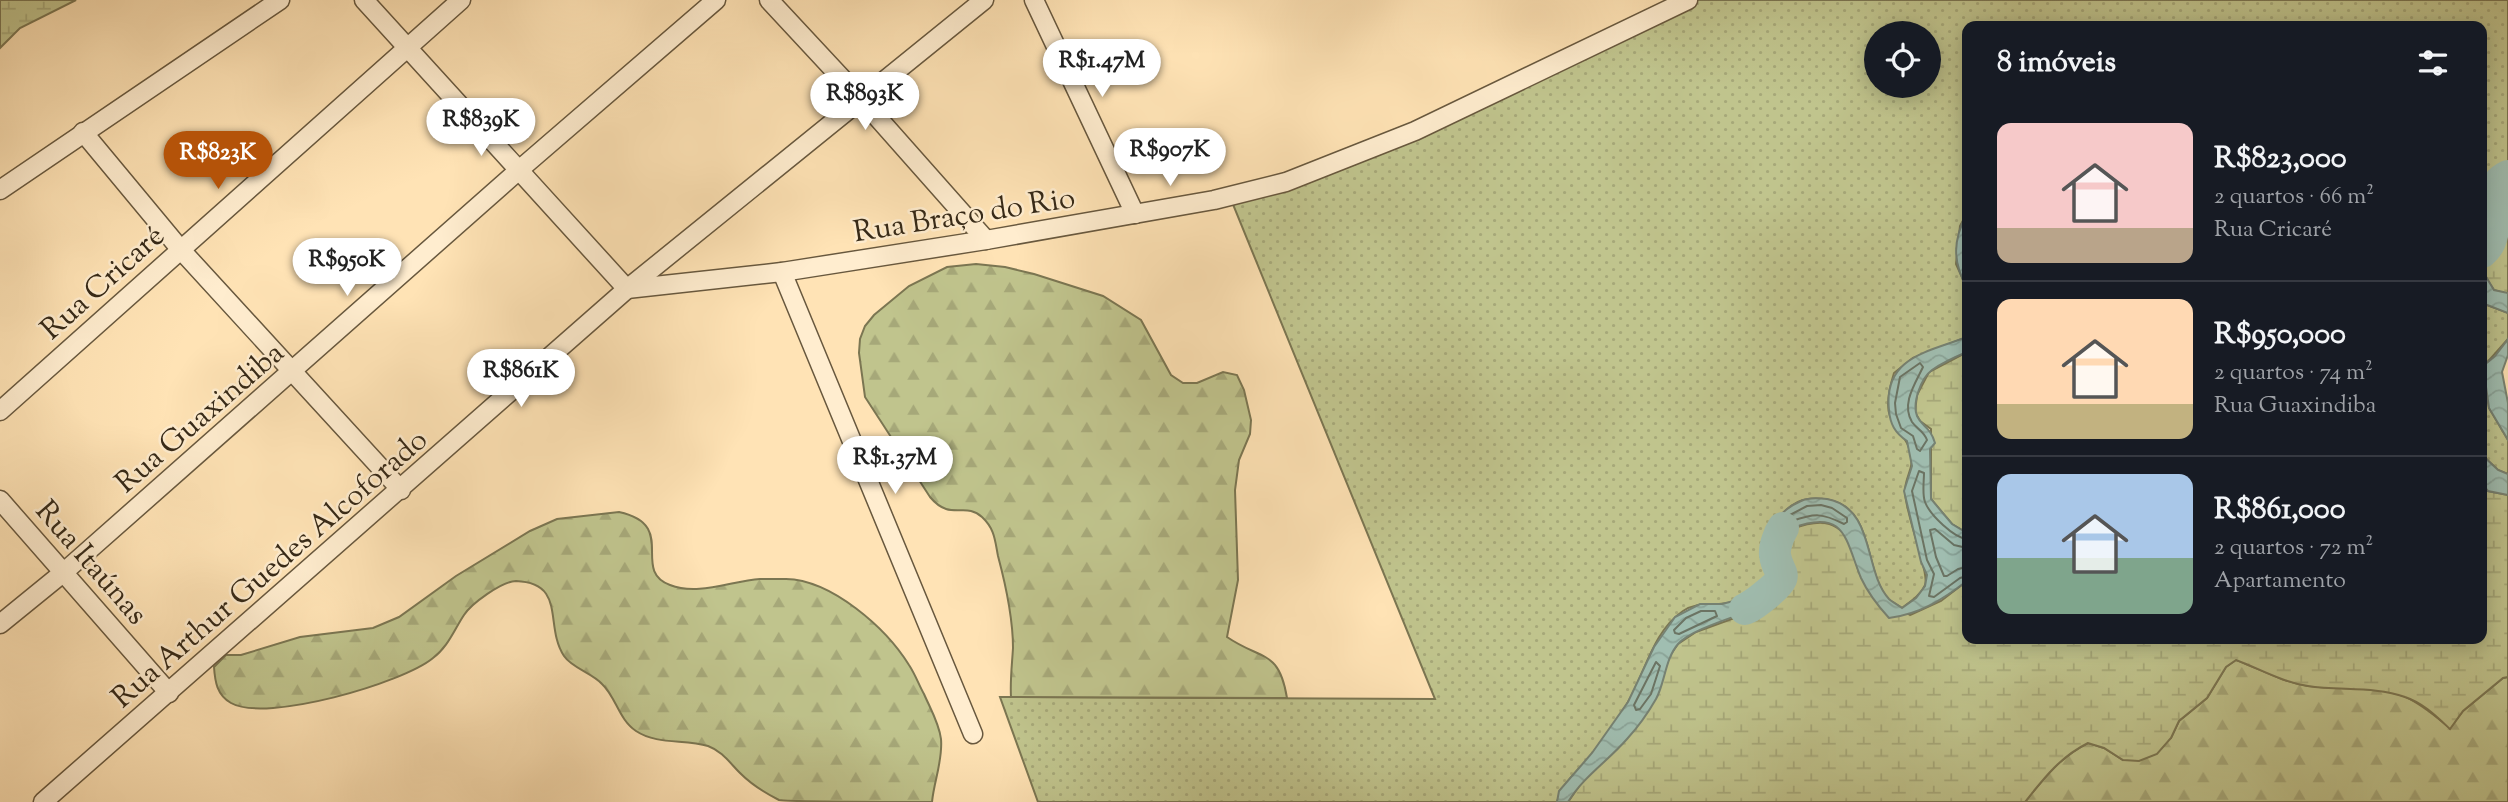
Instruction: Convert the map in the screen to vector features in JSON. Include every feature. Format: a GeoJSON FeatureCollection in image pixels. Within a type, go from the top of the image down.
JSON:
{"type":"FeatureCollection","features":[{"type":"Feature","properties":{"kind":"street"},"geometry":{"type":"LineString","coordinates":[[0,190],[280,0]]}},
{"type":"Feature","properties":{"kind":"street"},"geometry":{"type":"LineString","coordinates":[[364,0],[627,289]]}},
{"type":"Feature","properties":{"kind":"street","name":"Rua Cricaré"},"geometry":{"type":"LineString","coordinates":[[0,411],[461,0]]}},
{"type":"Feature","properties":{"kind":"street","name":"Rua Guaxindiba"},"geometry":{"type":"LineString","coordinates":[[0,624],[64,572],[519,170],[716,0]]}},
{"type":"Feature","properties":{"kind":"street"},"geometry":{"type":"LineString","coordinates":[[769,0],[986,240]]}},
{"type":"Feature","properties":{"kind":"street","name":"Rua Arthur Guedes Alcoforado"},"geometry":{"type":"LineString","coordinates":[[43,802],[627,289],[984,0]]}},
{"type":"Feature","properties":{"kind":"street"},"geometry":{"type":"LineString","coordinates":[[1034,0],[1135,214]]}},
{"type":"Feature","properties":{"kind":"street","name":"Rua Braço do Rio"},"geometry":{"type":"LineString","coordinates":[[627,289],[782,272],[986,240],[1214,200],[1286,182],[1415,131],[1688,0]]}},
{"type":"Feature","properties":{"kind":"street"},"geometry":{"type":"LineString","coordinates":[[83,132],[181,250],[401,490]]}},
{"type":"Feature","properties":{"kind":"street"},"geometry":{"type":"LineString","coordinates":[[782,272],[973,734]]}},
{"type":"Feature","properties":{"kind":"street","name":"Rua Itaúnas"},"geometry":{"type":"LineString","coordinates":[[0,500],[169,693]]}},
{"type":"Feature","properties":{"kind":"green space"},"geometry":{"type":"Polygon","coordinates":[[[0,0],[76,0],[20,28],[0,48],[0,0]]]}},
{"type":"Feature","properties":{"kind":"green space"},"geometry":{"type":"Polygon","coordinates":[[[1677,0],[2508,0],[2508,166],[2493,188],[2491,232],[2487,234],[2487,21],[1962,21],[1962,222],[1956,264],[1962,277],[1962,339],[1913,358],[1894,373],[1888,401],[1890,416],[1911,454],[1905,486],[1906,500],[1924,568],[1926,579],[1923,589],[1902,608],[1888,599],[1880,587],[1867,543],[1855,516],[1844,506],[1830,500],[1814,498],[1798,502],[1788,508],[1776,525],[1771,545],[1769,578],[1740,599],[1692,607],[1673,619],[1657,641],[1634,691],[1612,727],[1568,781],[1557,802],[1038,802],[1000,697],[1435,699],[1232,202],[1255,197],[1677,0]]]}},
{"type":"Feature","properties":{"kind":"green space"},"geometry":{"type":"Polygon","coordinates":[[[2508,227],[2507,294],[2494,290],[2487,279],[2487,251],[2508,227]]]}},
{"type":"Feature","properties":{"kind":"green space"},"geometry":{"type":"Polygon","coordinates":[[[976,264],[1034,274],[1103,296],[1141,320],[1171,375],[1183,383],[1197,383],[1223,372],[1237,375],[1244,390],[1251,420],[1250,434],[1239,460],[1235,490],[1238,580],[1227,637],[1274,663],[1284,682],[1287,698],[1011,697],[1012,625],[992,531],[976,513],[945,508],[930,497],[865,397],[859,353],[865,326],[909,286],[947,267],[976,264]]]}},
{"type":"Feature","properties":{"kind":"green space"},"geometry":{"type":"Polygon","coordinates":[[[2487,305],[2508,313],[2508,339],[2487,363],[2487,305]]]}},
{"type":"Feature","properties":{"kind":"green space"},"geometry":{"type":"Polygon","coordinates":[[[1962,355],[1962,530],[1952,524],[1931,499],[1931,429],[1920,421],[1915,412],[1917,395],[1929,372],[1962,355]]]}},
{"type":"Feature","properties":{"kind":"green space"},"geometry":{"type":"Polygon","coordinates":[[[2487,394],[2489,408],[2508,440],[2508,474],[2498,470],[2487,460],[2487,394]]]}},
{"type":"Feature","properties":{"kind":"green space"},"geometry":{"type":"Polygon","coordinates":[[[2487,490],[2508,495],[2508,677],[2503,678],[2463,711],[2450,729],[2423,706],[2405,697],[2382,691],[2298,684],[2236,660],[2226,667],[2207,698],[2179,721],[2171,738],[2157,754],[2139,761],[2123,760],[2104,748],[2088,743],[2061,761],[2025,802],[1568,802],[1678,644],[1696,632],[1754,611],[1781,577],[1781,552],[1792,529],[1812,523],[1837,527],[1849,541],[1859,573],[1866,582],[1910,615],[1941,601],[1962,585],[1962,644],[2487,644],[2487,490]]]}},
{"type":"Feature","properties":{"kind":"green space"},"geometry":{"type":"Polygon","coordinates":[[[619,512],[637,518],[647,527],[651,537],[654,569],[659,578],[670,585],[692,589],[760,579],[804,581],[839,597],[872,622],[887,636],[909,665],[938,727],[941,755],[932,802],[779,800],[749,781],[713,748],[662,740],[636,731],[625,721],[602,684],[564,656],[555,632],[552,608],[542,589],[516,581],[495,589],[473,605],[447,644],[433,658],[394,678],[334,697],[273,708],[248,708],[231,703],[218,688],[214,667],[226,655],[241,655],[300,637],[373,628],[399,617],[456,576],[530,531],[557,519],[619,512]]]}},
{"type":"Feature","properties":{"kind":"green space"},"geometry":{"type":"Polygon","coordinates":[[[2236,660],[2298,684],[2374,690],[2399,695],[2421,705],[2450,728],[2463,711],[2503,678],[2508,677],[2508,802],[2025,802],[2061,761],[2088,743],[2104,748],[2123,760],[2171,738],[2179,721],[2207,698],[2226,667],[2236,660]]]}},
{"type":"Feature","properties":{"kind":"water"},"geometry":{"type":"Polygon","coordinates":[[[2508,166],[2508,178],[2502,186],[2508,227],[2487,249],[2487,234],[2491,231],[2493,188],[2508,166]]]}},
{"type":"Feature","properties":{"kind":"water"},"geometry":{"type":"Polygon","coordinates":[[[1962,225],[1962,278],[1956,250],[1962,225]]]}},
{"type":"Feature","properties":{"kind":"water"},"geometry":{"type":"Polygon","coordinates":[[[2487,278],[2494,290],[2508,293],[2508,313],[2487,305],[2487,278]]]}},
{"type":"Feature","properties":{"kind":"water"},"geometry":{"type":"Polygon","coordinates":[[[1962,339],[1962,354],[1932,370],[1924,379],[1918,391],[1916,411],[1935,443],[1930,449],[1931,499],[1952,524],[1962,530],[1962,585],[1930,605],[1889,618],[1864,584],[1841,531],[1823,522],[1792,528],[1781,552],[1781,577],[1771,602],[1708,626],[1678,644],[1670,657],[1656,699],[1639,725],[1568,802],[1557,802],[1559,791],[1592,753],[1628,702],[1654,647],[1675,617],[1700,604],[1722,604],[1745,598],[1769,578],[1772,532],[1775,523],[1789,507],[1814,498],[1843,505],[1854,514],[1861,527],[1875,573],[1889,599],[1902,608],[1916,598],[1925,586],[1927,575],[1921,562],[1904,491],[1912,466],[1907,441],[1892,424],[1889,392],[1893,378],[1901,368],[1924,353],[1962,339]]]}},
{"type":"Feature","properties":{"kind":"water"},"geometry":{"type":"Polygon","coordinates":[[[2508,339],[2508,355],[2502,372],[2508,403],[2508,440],[2489,408],[2487,363],[2508,339]]]}},
{"type":"Feature","properties":{"kind":"water"},"geometry":{"type":"Polygon","coordinates":[[[2487,460],[2498,470],[2508,474],[2508,495],[2488,491],[2487,460]]]}},
{"type":"Feature","properties":{"kind":"waterway"},"geometry":{"type":"LineString","coordinates":[[2487,246],[2492,233],[2494,192],[2498,183],[2508,176]]}},
{"type":"Feature","properties":{"kind":"waterway"},"geometry":{"type":"LineString","coordinates":[[1745,609],[1768,593],[1782,578],[1775,552],[1783,528]]}}]}
